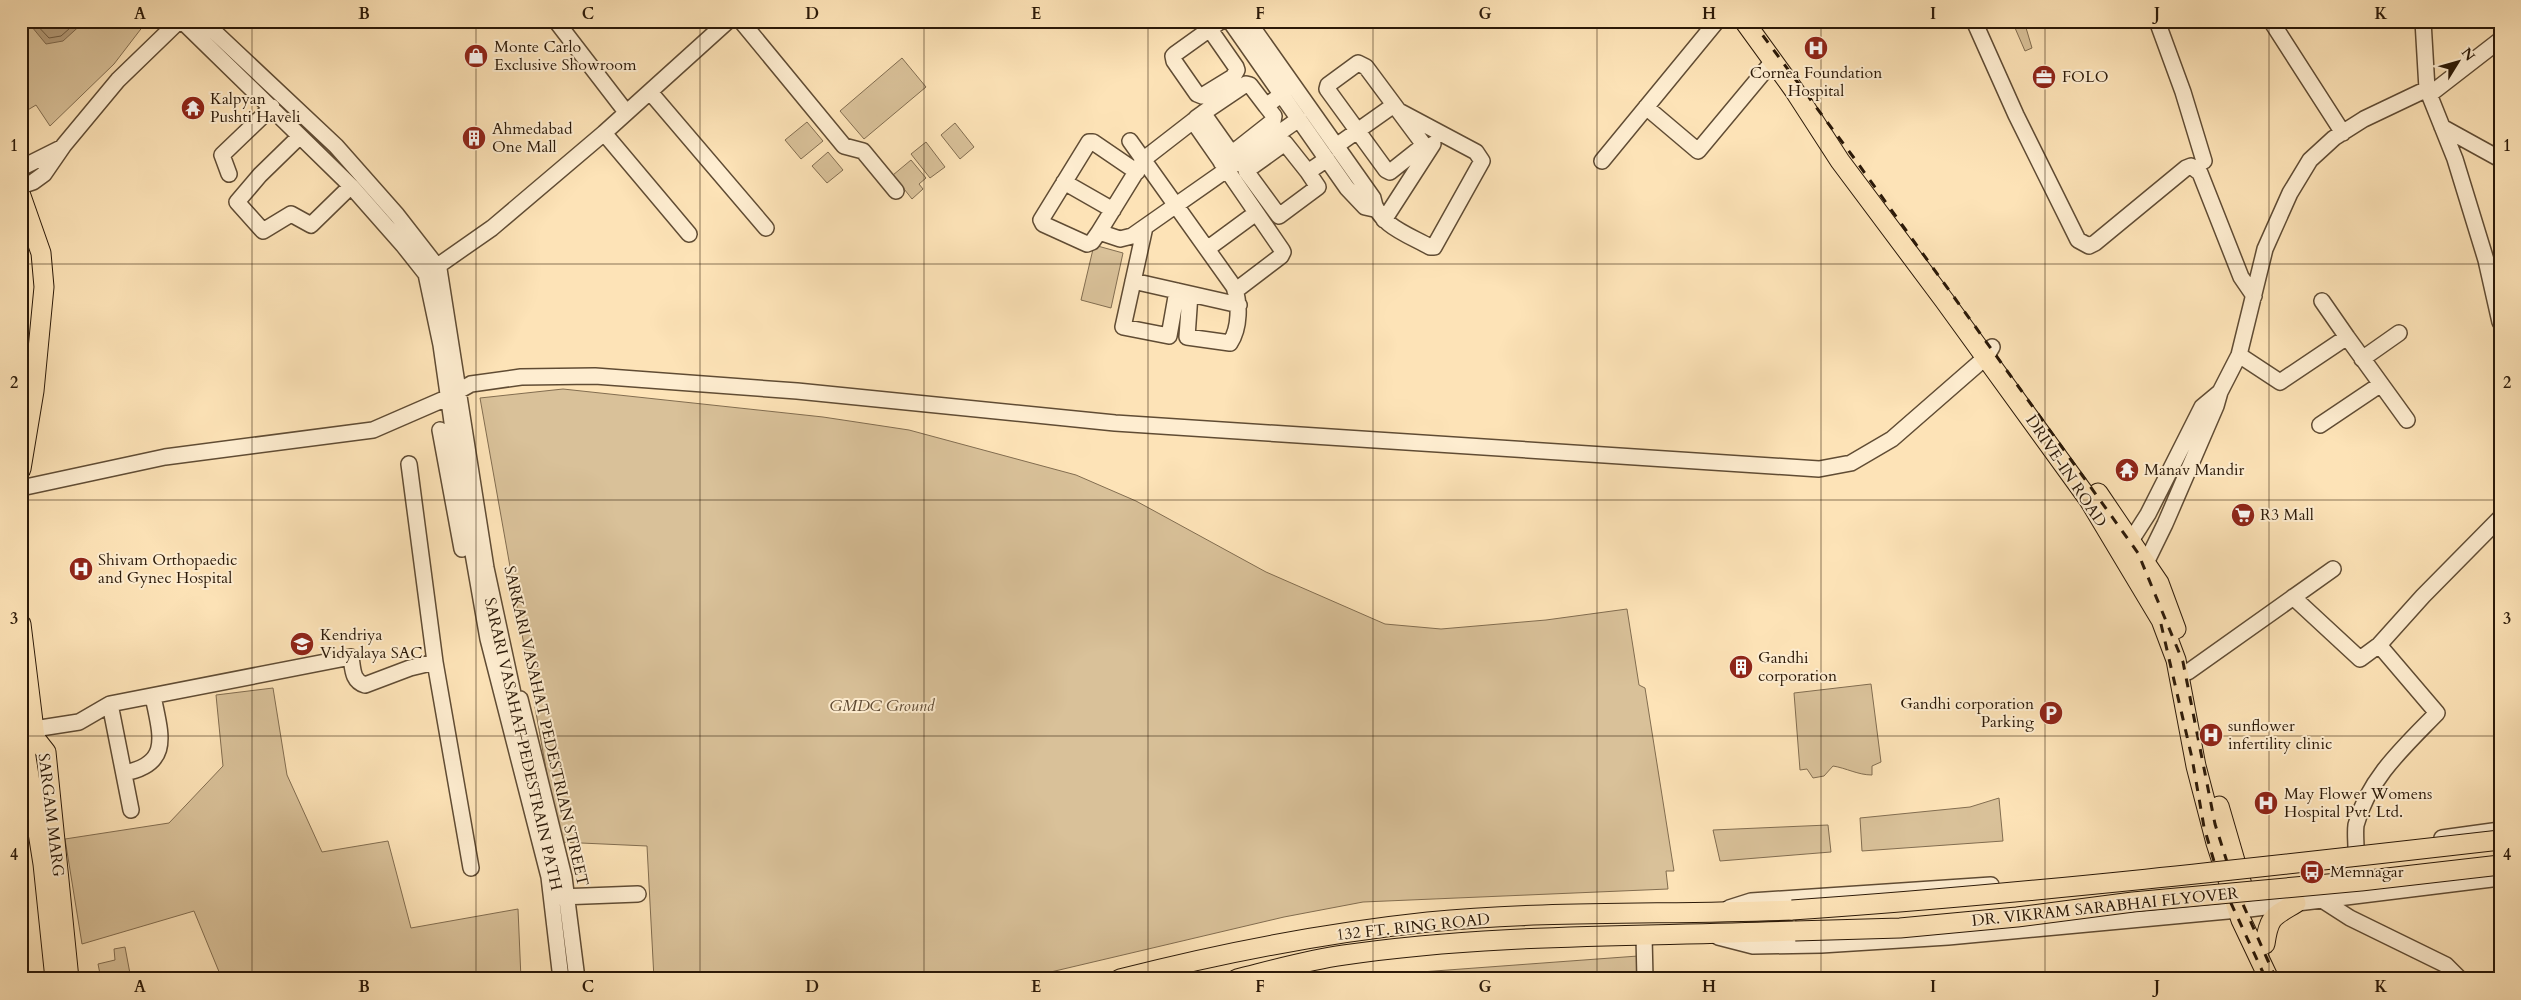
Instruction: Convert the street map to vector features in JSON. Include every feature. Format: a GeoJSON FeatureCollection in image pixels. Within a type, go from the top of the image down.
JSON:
{"type":"FeatureCollection","features":[{"type":"Feature","properties":{"kind":"main road","name":"DRIVE-IN ROAD"},"geometry":{"type":"LineString","coordinates":[[1744,21],[1840,161],[1989,352]]}},
{"type":"Feature","properties":{"kind":"main road","name":"DRIVE-IN ROAD"},"geometry":{"type":"LineString","coordinates":[[1758,21],[1803,84],[1849,155],[2126,548],[2135,580],[2161,620],[2176,660],[2196,766],[2269,979]]}},
{"type":"Feature","properties":{"kind":"main road"},"geometry":{"type":"LineString","coordinates":[[21,469],[34,391],[44,287],[41,252],[25,193]]}},
{"type":"Feature","properties":{"kind":"main road"},"geometry":{"type":"LineString","coordinates":[[21,226],[32,255],[35,287],[21,398]]}},
{"type":"Feature","properties":{"kind":"main road"},"geometry":{"type":"LineString","coordinates":[[2126,548],[2146,564],[2159,583],[2186,655],[2205,762],[2229,861]]}},
{"type":"Feature","properties":{"kind":"main road","name":"SARGAM MARG"},"geometry":{"type":"LineString","coordinates":[[21,624],[27,735],[46,752],[69,979]]}},
{"type":"Feature","properties":{"kind":"main road"},"geometry":{"type":"LineString","coordinates":[[27,735],[29,801],[65,979]]}},
{"type":"Feature","properties":{"kind":"main road","name":"SARGAM MARG"},"geometry":{"type":"LineString","coordinates":[[21,770],[29,801],[48,979]]}},
{"type":"Feature","properties":{"kind":"main road"},"geometry":{"type":"LineString","coordinates":[[29,801],[43,864],[55,979]]}},
{"type":"Feature","properties":{"kind":"main road","name":"DR. VIKRAM SARABHAI FLYOVER"},"geometry":{"type":"LineString","coordinates":[[1710,913],[1912,902],[2230,871],[2500,840]]}},
{"type":"Feature","properties":{"kind":"main road","name":"DR. VIKRAM SARABHAI FLYOVER"},"geometry":{"type":"LineString","coordinates":[[1708,934],[1900,928],[2017,917],[2133,902],[2362,881],[2500,865]]}},
{"type":"Feature","properties":{"kind":"main road"},"geometry":{"type":"LineString","coordinates":[[2265,944],[2268,924],[2277,914],[2296,903]]}},
{"type":"Feature","properties":{"kind":"main road"},"geometry":{"type":"LineString","coordinates":[[2244,909],[2265,944],[2280,979]]}},
{"type":"Feature","properties":{"kind":"main road","name":"132 FT. RING ROAD"},"geometry":{"type":"LineString","coordinates":[[1120,979],[1178,964],[1340,933],[1430,922],[1517,917],[1710,913]]}},
{"type":"Feature","properties":{"kind":"main road","name":"132 FT. RING ROAD"},"geometry":{"type":"LineString","coordinates":[[1237,979],[1343,955],[1432,944],[1518,939],[1708,934]]}},
{"type":"Feature","properties":{"kind":"street"},"geometry":{"type":"LineString","coordinates":[[25,193],[44,174],[64,145],[118,80],[180,21],[272,107],[351,186],[403,245],[432,270]]}},
{"type":"Feature","properties":{"kind":"street"},"geometry":{"type":"LineString","coordinates":[[203,21],[336,146],[432,270],[441,345],[456,395],[488,639],[549,877],[560,979]]}},
{"type":"Feature","properties":{"kind":"street"},"geometry":{"type":"LineString","coordinates":[[556,21],[626,112]]}},
{"type":"Feature","properties":{"kind":"street"},"geometry":{"type":"LineString","coordinates":[[432,270],[492,228],[604,133],[728,21]]}},
{"type":"Feature","properties":{"kind":"street"},"geometry":{"type":"LineString","coordinates":[[741,21],[844,146],[863,151],[896,191]]}},
{"type":"Feature","properties":{"kind":"street"},"geometry":{"type":"LineString","coordinates":[[1230,21],[1299,119],[1332,153]]}},
{"type":"Feature","properties":{"kind":"street"},"geometry":{"type":"LineString","coordinates":[[1248,21],[1332,153],[1347,188],[1365,208],[1430,247],[1436,246],[1482,161],[1476,152],[1397,108]]}},
{"type":"Feature","properties":{"kind":"street"},"geometry":{"type":"LineString","coordinates":[[1602,161],[1717,21]]}},
{"type":"Feature","properties":{"kind":"street"},"geometry":{"type":"LineString","coordinates":[[1974,21],[2016,115],[2078,240],[2089,246],[2095,243],[2186,168],[2191,166],[2200,173],[2241,277],[2254,296]]}},
{"type":"Feature","properties":{"kind":"street"},"geometry":{"type":"LineString","coordinates":[[2157,21],[2183,92],[2204,161]]}},
{"type":"Feature","properties":{"kind":"street"},"geometry":{"type":"LineString","coordinates":[[2271,21],[2343,133]]}},
{"type":"Feature","properties":{"kind":"street"},"geometry":{"type":"LineString","coordinates":[[2423,21],[2428,92],[2454,159],[2486,260],[2500,322]]}},
{"type":"Feature","properties":{"kind":"street"},"geometry":{"type":"LineString","coordinates":[[1212,24],[1237,70],[1233,77],[1202,96],[1197,94],[1173,58],[1175,54],[1212,24]]}},
{"type":"Feature","properties":{"kind":"street"},"geometry":{"type":"LineString","coordinates":[[2135,580],[2146,564],[2212,416],[2220,392],[2239,355],[2265,249],[2290,193],[2310,160],[2343,133],[2364,119],[2428,92],[2500,40]]}},
{"type":"Feature","properties":{"kind":"street"},"geometry":{"type":"LineString","coordinates":[[1646,108],[1698,151],[1773,61]]}},
{"type":"Feature","properties":{"kind":"street"},"geometry":{"type":"LineString","coordinates":[[1358,63],[1366,67],[1424,145],[1390,172],[1386,170],[1358,131],[1327,87],[1358,63]]}},
{"type":"Feature","properties":{"kind":"street"},"geometry":{"type":"LineString","coordinates":[[1100,232],[1123,239],[1145,227],[1177,205],[1273,121],[1274,116],[1250,86],[1246,84],[1198,117],[1140,165],[1092,242],[1087,244],[1042,223],[1042,218],[1089,142],[1094,142],[1140,165],[1177,205],[1237,298]]}},
{"type":"Feature","properties":{"kind":"street"},"geometry":{"type":"LineString","coordinates":[[650,92],[766,228]]}},
{"type":"Feature","properties":{"kind":"street"},"geometry":{"type":"LineString","coordinates":[[1266,106],[1282,94]]}},
{"type":"Feature","properties":{"kind":"street"},"geometry":{"type":"LineString","coordinates":[[229,174],[222,155],[272,107]]}},
{"type":"Feature","properties":{"kind":"street"},"geometry":{"type":"LineString","coordinates":[[1308,172],[1358,131],[1397,108]]}},
{"type":"Feature","properties":{"kind":"street"},"geometry":{"type":"LineString","coordinates":[[1183,292],[1186,336],[1189,338],[1230,343],[1237,298],[1281,256],[1282,250],[1256,213],[1198,117]]}},
{"type":"Feature","properties":{"kind":"street"},"geometry":{"type":"LineString","coordinates":[[1226,162],[1299,119]]}},
{"type":"Feature","properties":{"kind":"street"},"geometry":{"type":"LineString","coordinates":[[2442,127],[2500,159]]}},
{"type":"Feature","properties":{"kind":"street"},"geometry":{"type":"LineString","coordinates":[[1379,215],[1440,132]]}},
{"type":"Feature","properties":{"kind":"street"},"geometry":{"type":"LineString","coordinates":[[604,133],[689,234]]}},
{"type":"Feature","properties":{"kind":"street"},"geometry":{"type":"LineString","coordinates":[[300,137],[260,175],[236,202],[263,231],[291,214],[311,225],[351,186]]}},
{"type":"Feature","properties":{"kind":"street"},"geometry":{"type":"LineString","coordinates":[[1130,140],[1140,165]]}},
{"type":"Feature","properties":{"kind":"street"},"geometry":{"type":"LineString","coordinates":[[1273,237],[1281,226],[1279,216],[1246,170],[1285,143],[1318,187],[1279,216]]}},
{"type":"Feature","properties":{"kind":"street"},"geometry":{"type":"LineString","coordinates":[[25,165],[52,154],[64,145]]}},
{"type":"Feature","properties":{"kind":"street"},"geometry":{"type":"LineString","coordinates":[[1064,182],[1113,210]]}},
{"type":"Feature","properties":{"kind":"street"},"geometry":{"type":"LineString","coordinates":[[1207,249],[1256,213]]}},
{"type":"Feature","properties":{"kind":"street"},"geometry":{"type":"LineString","coordinates":[[1145,227],[1123,324],[1125,329],[1169,336],[1183,292]]}},
{"type":"Feature","properties":{"kind":"street"},"geometry":{"type":"LineString","coordinates":[[1133,281],[1183,292],[1237,298]]}},
{"type":"Feature","properties":{"kind":"street"},"geometry":{"type":"LineString","coordinates":[[2322,301],[2407,420]]}},
{"type":"Feature","properties":{"kind":"street"},"geometry":{"type":"LineString","coordinates":[[2362,359],[2399,333]]}},
{"type":"Feature","properties":{"kind":"street"},"geometry":{"type":"LineString","coordinates":[[2239,355],[2280,382],[2346,337]]}},
{"type":"Feature","properties":{"kind":"street"},"geometry":{"type":"LineString","coordinates":[[21,488],[166,457],[373,430],[456,395],[471,384],[496,379],[595,376],[797,391],[1115,423],[1819,469],[1851,463],[1892,439],[1989,352]]}},
{"type":"Feature","properties":{"kind":"street"},"geometry":{"type":"LineString","coordinates":[[2320,425],[2381,384]]}},
{"type":"Feature","properties":{"kind":"street"},"geometry":{"type":"LineString","coordinates":[[2126,548],[2202,407],[2220,392]]}},
{"type":"Feature","properties":{"kind":"street","name":"SARKARI VASAHAT PEDESTRIAN STREET"},"geometry":{"type":"LineString","coordinates":[[456,395],[468,401],[472,417],[494,580],[527,728],[564,877],[564,897],[577,979]]}},
{"type":"Feature","properties":{"kind":"street","name":"SARARI VASAHAT PEDESTRAIN PATH"},"geometry":{"type":"LineString","coordinates":[[440,430],[482,658],[539,877],[552,979]]}},
{"type":"Feature","properties":{"kind":"street"},"geometry":{"type":"LineString","coordinates":[[409,464],[435,662],[471,868]]}},
{"type":"Feature","properties":{"kind":"street"},"geometry":{"type":"LineString","coordinates":[[2293,597],[2360,659],[2378,645],[2500,518]]}},
{"type":"Feature","properties":{"kind":"street"},"geometry":{"type":"LineString","coordinates":[[2188,672],[2334,569]]}},
{"type":"Feature","properties":{"kind":"street"},"geometry":{"type":"LineString","coordinates":[[2356,849],[2356,826],[2376,780],[2394,758],[2437,713],[2378,645]]}},
{"type":"Feature","properties":{"kind":"street"},"geometry":{"type":"LineString","coordinates":[[27,735],[79,722],[110,704],[352,657],[355,678],[358,683],[365,685],[410,668],[435,662]]}},
{"type":"Feature","properties":{"kind":"street"},"geometry":{"type":"LineString","coordinates":[[124,773],[147,765],[158,753],[161,737],[153,696]]}},
{"type":"Feature","properties":{"kind":"street"},"geometry":{"type":"LineString","coordinates":[[110,704],[131,810]]}},
{"type":"Feature","properties":{"kind":"street"},"geometry":{"type":"LineString","coordinates":[[1710,913],[1751,901],[2023,883],[2356,849],[2500,830]]}},
{"type":"Feature","properties":{"kind":"street"},"geometry":{"type":"LineString","coordinates":[[1708,934],[1753,946],[1821,945],[1948,937],[2244,909],[2500,878]]}},
{"type":"Feature","properties":{"kind":"street"},"geometry":{"type":"LineString","coordinates":[[570,979],[564,897],[638,894]]}},
{"type":"Feature","properties":{"kind":"street"},"geometry":{"type":"LineString","coordinates":[[2322,900],[2350,918],[2446,965],[2460,979]]}},
{"type":"Feature","properties":{"kind":"street"},"geometry":{"type":"LineString","coordinates":[[1644,936],[1645,979]]}},
{"type":"Feature","properties":{"kind":"green space"},"geometry":{"type":"Polygon","coordinates":[[[21,21],[147,21],[114,64],[50,126],[36,105],[21,114],[21,21]]]}},
{"type":"Feature","properties":{"kind":"green space"},"geometry":{"type":"Polygon","coordinates":[[[2012,21],[2024,21],[2032,48],[2025,51],[2012,21]]]}},
{"type":"Feature","properties":{"kind":"green space"},"geometry":{"type":"Polygon","coordinates":[[[902,58],[926,87],[864,139],[840,111],[902,58]]]}},
{"type":"Feature","properties":{"kind":"green space"},"geometry":{"type":"Polygon","coordinates":[[[807,122],[823,141],[801,159],[785,140],[807,122]]]}},
{"type":"Feature","properties":{"kind":"green space"},"geometry":{"type":"Polygon","coordinates":[[[955,123],[974,147],[960,159],[941,135],[955,123]]]}},
{"type":"Feature","properties":{"kind":"green space"},"geometry":{"type":"Polygon","coordinates":[[[926,142],[945,167],[930,178],[911,154],[926,142]]]}},
{"type":"Feature","properties":{"kind":"green space"},"geometry":{"type":"Polygon","coordinates":[[[828,152],[843,170],[827,183],[812,166],[828,152]]]}},
{"type":"Feature","properties":{"kind":"green space"},"geometry":{"type":"Polygon","coordinates":[[[911,160],[926,178],[919,184],[923,189],[912,199],[893,175],[911,160]]]}},
{"type":"Feature","properties":{"kind":"green space"},"geometry":{"type":"Polygon","coordinates":[[[1094,245],[1123,253],[1111,308],[1081,300],[1094,245]]]}},
{"type":"Feature","properties":{"kind":"green space","name":"GMDC Ground"},"geometry":{"type":"Polygon","coordinates":[[[563,389],[823,417],[909,430],[1076,475],[1136,501],[1266,572],[1385,624],[1441,629],[1546,620],[1627,609],[1639,685],[1645,688],[1674,871],[1666,871],[1668,889],[1363,902],[1284,917],[1021,979],[654,979],[647,846],[559,842],[480,398],[563,389]]]}},
{"type":"Feature","properties":{"kind":"green space"},"geometry":{"type":"Polygon","coordinates":[[[1871,684],[1881,762],[1872,766],[1872,775],[1833,766],[1824,776],[1813,778],[1807,769],[1800,770],[1794,693],[1871,684]]]}},
{"type":"Feature","properties":{"kind":"green space"},"geometry":{"type":"Polygon","coordinates":[[[273,688],[287,775],[322,852],[388,841],[411,928],[518,909],[521,979],[222,979],[194,911],[82,944],[65,839],[169,823],[223,766],[216,695],[273,688]]]}},
{"type":"Feature","properties":{"kind":"green space"},"geometry":{"type":"Polygon","coordinates":[[[1999,798],[2003,841],[1862,851],[1860,818],[1970,807],[1999,798]]]}},
{"type":"Feature","properties":{"kind":"green space"},"geometry":{"type":"Polygon","coordinates":[[[1828,825],[1831,852],[1720,861],[1713,830],[1828,825]]]}},
{"type":"Feature","properties":{"kind":"green space"},"geometry":{"type":"Polygon","coordinates":[[[125,947],[131,979],[101,979],[98,964],[115,960],[114,949],[125,947]]]}},
{"type":"Feature","properties":{"kind":"green space"},"geometry":{"type":"Polygon","coordinates":[[[1638,956],[1637,979],[1346,979],[1353,977],[1638,956]]]}},
{"type":"Feature","properties":{"kind":"water"},"geometry":{"type":"Polygon","coordinates":[[[27,21],[85,21],[63,41],[46,44],[27,21]]]}},
{"type":"Feature","properties":{"kind":"railway"},"geometry":{"type":"LineString","coordinates":[[1752,21],[1854,158],[2138,553],[2183,662],[2215,824],[2234,884],[2276,979]]}},
{"type":"Feature","properties":{"kind":"railway"},"geometry":{"type":"LineString","coordinates":[[2161,624],[2192,758],[2204,827],[2218,875],[2266,979]]}},
{"type":"Feature","properties":{"kind":"place","name":"Cornea Foundation Hospital"},"geometry":{"type":"Point","coordinates":[1816,48]}},
{"type":"Feature","properties":{"kind":"place","name":"Monte Carlo Exclusive Showroom"},"geometry":{"type":"Point","coordinates":[476,56]}},
{"type":"Feature","properties":{"kind":"place","name":"FOLO"},"geometry":{"type":"Point","coordinates":[2044,77]}},
{"type":"Feature","properties":{"kind":"place","name":"Kalpyan Pushti Haveli"},"geometry":{"type":"Point","coordinates":[193,108]}},
{"type":"Feature","properties":{"kind":"place","name":"Ahmedabad One Mall"},"geometry":{"type":"Point","coordinates":[474,138]}},
{"type":"Feature","properties":{"kind":"place","name":"Manav Mandir"},"geometry":{"type":"Point","coordinates":[2127,470]}},
{"type":"Feature","properties":{"kind":"place","name":"R3 Mall"},"geometry":{"type":"Point","coordinates":[2243,515]}},
{"type":"Feature","properties":{"kind":"place","name":"Shivam Orthopaedic and Gynec Hospital"},"geometry":{"type":"Point","coordinates":[81,569]}},
{"type":"Feature","properties":{"kind":"place","name":"Kendriya Vidyalaya SAC"},"geometry":{"type":"Point","coordinates":[302,644]}},
{"type":"Feature","properties":{"kind":"place","name":"Gandhi corporation"},"geometry":{"type":"Point","coordinates":[1741,667]}},
{"type":"Feature","properties":{"kind":"place","name":"Gandhi corporation Parking"},"geometry":{"type":"Point","coordinates":[2051,713]}},
{"type":"Feature","properties":{"kind":"place","name":"sunflower infertility clinic"},"geometry":{"type":"Point","coordinates":[2211,735]}},
{"type":"Feature","properties":{"kind":"place","name":"May Flower Womens Hospital Pvt. Ltd."},"geometry":{"type":"Point","coordinates":[2266,803]}},
{"type":"Feature","properties":{"kind":"place","name":"Memnagar"},"geometry":{"type":"Point","coordinates":[2312,872]}}]}
